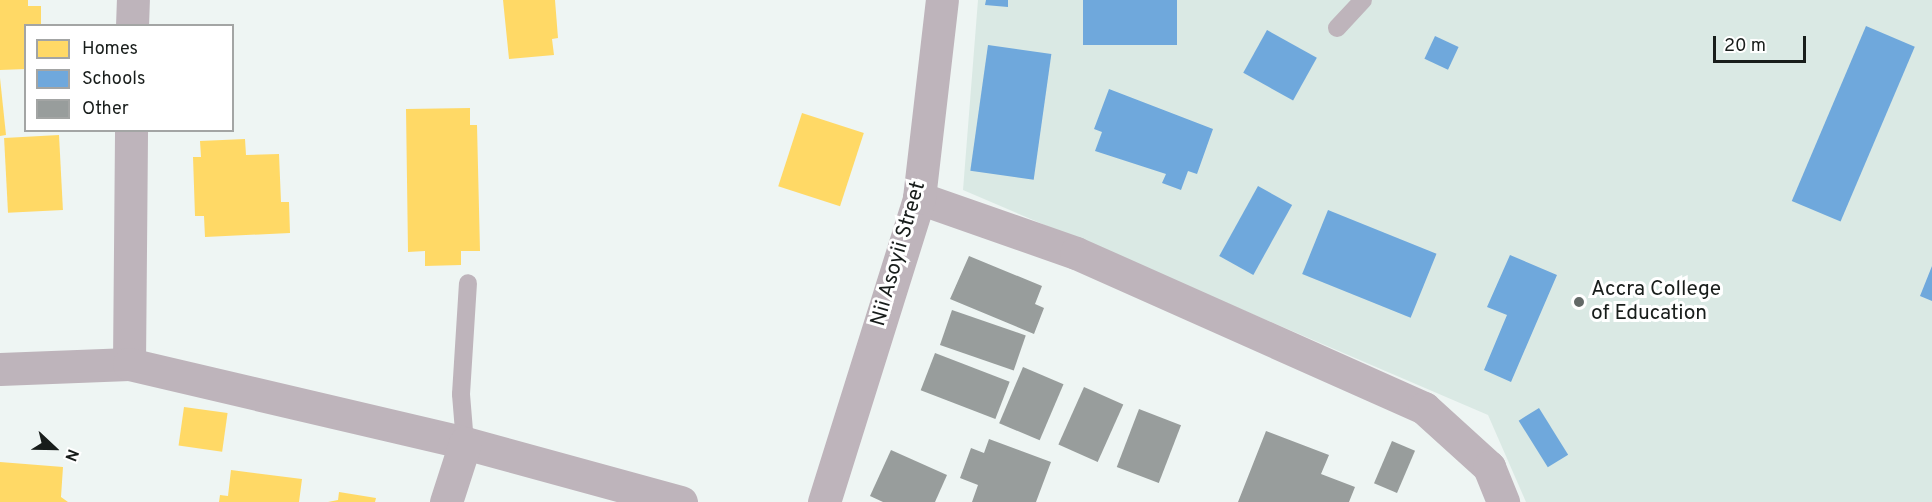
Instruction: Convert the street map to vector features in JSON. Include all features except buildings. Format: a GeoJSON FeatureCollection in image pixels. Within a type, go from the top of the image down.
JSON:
{"type":"FeatureCollection","features":[{"type":"Feature","properties":{"kind":"street"},"geometry":{"type":"LineString","coordinates":[[132,24],[133,0]]}},
{"type":"Feature","properties":{"kind":"street","name":"Nii Asoyii Street"},"geometry":{"type":"LineString","coordinates":[[824,502],[919,198],[942,0]]}},
{"type":"Feature","properties":{"kind":"street"},"geometry":{"type":"LineString","coordinates":[[129,364],[131,132]]}},
{"type":"Feature","properties":{"kind":"street"},"geometry":{"type":"LineString","coordinates":[[919,198],[1076,253],[1424,408],[1490,467],[1503,502]]}},
{"type":"Feature","properties":{"kind":"street"},"geometry":{"type":"LineString","coordinates":[[0,369],[129,364],[465,443],[681,502]]}},
{"type":"Feature","properties":{"kind":"street"},"geometry":{"type":"LineString","coordinates":[[446,502],[465,443]]}},
{"type":"Feature","properties":{"kind":"lane"},"geometry":{"type":"LineString","coordinates":[[1337,28],[1363,0]]}},
{"type":"Feature","properties":{"kind":"lane"},"geometry":{"type":"LineString","coordinates":[[465,443],[461,394],[468,283]]}},
{"type":"Feature","properties":{"kind":"shaded area","name":"Accra College of Education"},"geometry":{"type":"Polygon","coordinates":[[[978,0],[1932,0],[1932,502],[1526,502],[1488,415],[963,190],[978,0]]]}},
{"type":"Feature","properties":{"kind":"place","name":"Accra College of Education"},"geometry":{"type":"Point","coordinates":[1579,302]}}]}
